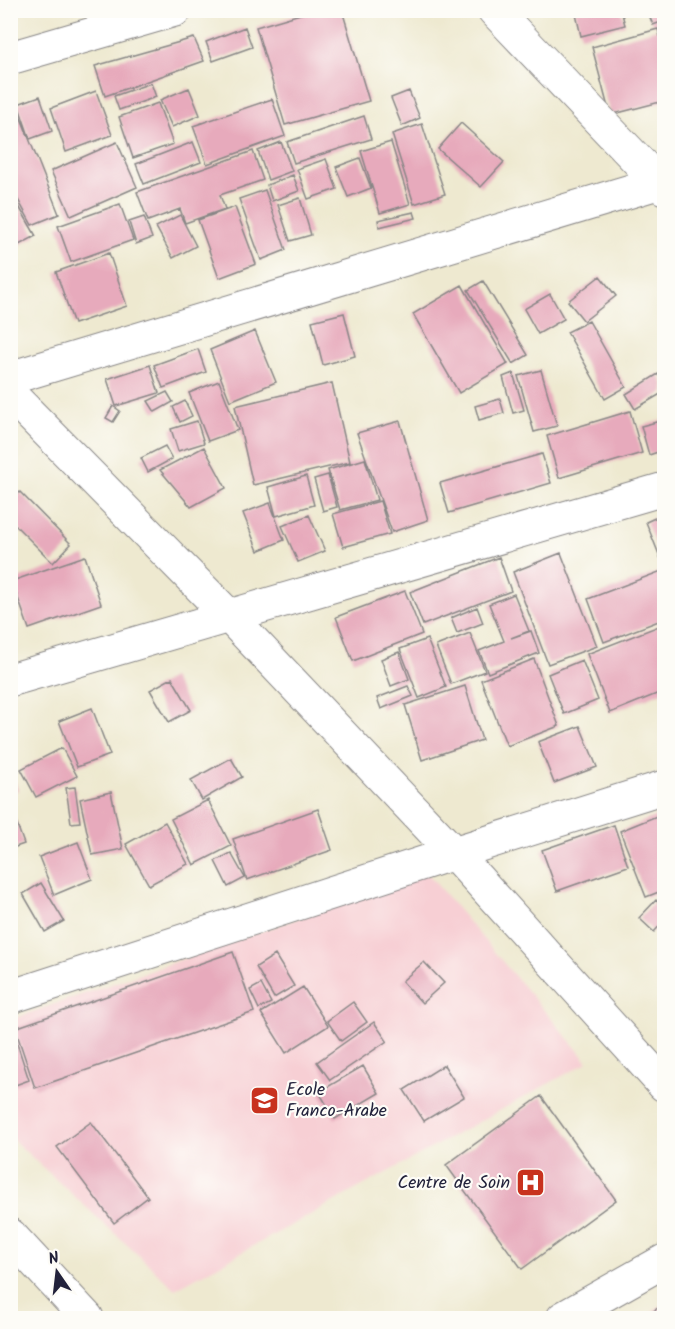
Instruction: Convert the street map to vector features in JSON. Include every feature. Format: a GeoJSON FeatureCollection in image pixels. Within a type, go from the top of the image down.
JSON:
{"type":"FeatureCollection","features":[{"type":"Feature","properties":{"kind":"street"},"geometry":{"type":"LineString","coordinates":[[10,58],[175,10]]}},
{"type":"Feature","properties":{"kind":"street"},"geometry":{"type":"LineString","coordinates":[[10,378],[663,184],[494,10]]}},
{"type":"Feature","properties":{"kind":"street"},"geometry":{"type":"LineString","coordinates":[[10,394],[228,615],[454,853],[664,1085]]}},
{"type":"Feature","properties":{"kind":"street"},"geometry":{"type":"LineString","coordinates":[[10,680],[664,489]]}},
{"type":"Feature","properties":{"kind":"street"},"geometry":{"type":"LineString","coordinates":[[10,997],[664,787]]}},
{"type":"Feature","properties":{"kind":"street"},"geometry":{"type":"LineString","coordinates":[[10,1235],[87,1318]]}},
{"type":"Feature","properties":{"kind":"street"},"geometry":{"type":"LineString","coordinates":[[563,1318],[664,1262]]}},
{"type":"Feature","properties":{"kind":"shaded area","name":"Ecole Franco-Arabe"},"geometry":{"type":"Polygon","coordinates":[[[427,873],[588,1062],[175,1289],[11,1138],[10,1020],[427,873]]]}},
{"type":"Feature","properties":{"kind":"building"},"geometry":{"type":"Polygon","coordinates":[[[314,10],[342,10],[369,101],[285,125],[256,27],[314,10]]]}},
{"type":"Feature","properties":{"kind":"building"},"geometry":{"type":"Polygon","coordinates":[[[575,10],[621,10],[625,25],[581,36],[575,10]]]}},
{"type":"Feature","properties":{"kind":"building"},"geometry":{"type":"Polygon","coordinates":[[[647,10],[664,10],[664,21],[653,25],[647,10]]]}},
{"type":"Feature","properties":{"kind":"building"},"geometry":{"type":"Polygon","coordinates":[[[245,27],[252,47],[213,61],[206,42],[245,27]]]}},
{"type":"Feature","properties":{"kind":"building"},"geometry":{"type":"Polygon","coordinates":[[[658,29],[664,52],[664,101],[610,115],[592,47],[658,29]]]}},
{"type":"Feature","properties":{"kind":"building"},"geometry":{"type":"Polygon","coordinates":[[[194,38],[204,61],[105,96],[95,66],[194,38]]]}},
{"type":"Feature","properties":{"kind":"building"},"geometry":{"type":"Polygon","coordinates":[[[151,83],[156,97],[119,110],[114,96],[151,83]]]}},
{"type":"Feature","properties":{"kind":"building"},"geometry":{"type":"Polygon","coordinates":[[[189,88],[200,115],[172,127],[160,100],[189,88]]]}},
{"type":"Feature","properties":{"kind":"building"},"geometry":{"type":"Polygon","coordinates":[[[96,91],[112,135],[66,152],[51,108],[96,91]]]}},
{"type":"Feature","properties":{"kind":"building"},"geometry":{"type":"Polygon","coordinates":[[[409,91],[420,118],[402,126],[391,98],[409,91]]]}},
{"type":"Feature","properties":{"kind":"building"},"geometry":{"type":"Polygon","coordinates":[[[11,93],[59,214],[32,225],[10,185],[11,93]]]}},
{"type":"Feature","properties":{"kind":"building"},"geometry":{"type":"Polygon","coordinates":[[[40,96],[52,131],[30,139],[18,104],[40,96]]]}},
{"type":"Feature","properties":{"kind":"building"},"geometry":{"type":"Polygon","coordinates":[[[272,99],[285,136],[207,164],[193,126],[272,99]]]}},
{"type":"Feature","properties":{"kind":"building"},"geometry":{"type":"Polygon","coordinates":[[[158,103],[173,144],[133,158],[119,117],[158,103]]]}},
{"type":"Feature","properties":{"kind":"building"},"geometry":{"type":"Polygon","coordinates":[[[364,116],[371,139],[294,163],[287,142],[364,116]]]}},
{"type":"Feature","properties":{"kind":"building"},"geometry":{"type":"Polygon","coordinates":[[[461,123],[504,162],[481,187],[438,149],[461,123]]]}},
{"type":"Feature","properties":{"kind":"building"},"geometry":{"type":"Polygon","coordinates":[[[422,124],[445,194],[414,204],[392,134],[422,124]]]}},
{"type":"Feature","properties":{"kind":"building"},"geometry":{"type":"Polygon","coordinates":[[[117,142],[137,187],[71,216],[51,171],[117,142]]]}},
{"type":"Feature","properties":{"kind":"building"},"geometry":{"type":"Polygon","coordinates":[[[193,142],[201,162],[144,184],[136,164],[193,142]]]}},
{"type":"Feature","properties":{"kind":"building"},"geometry":{"type":"Polygon","coordinates":[[[281,142],[292,171],[268,180],[258,151],[281,142]]]}},
{"type":"Feature","properties":{"kind":"building"},"geometry":{"type":"Polygon","coordinates":[[[391,142],[410,204],[380,213],[361,151],[391,142]]]}},
{"type":"Feature","properties":{"kind":"building"},"geometry":{"type":"Polygon","coordinates":[[[253,151],[263,180],[220,195],[225,209],[185,223],[180,209],[148,221],[137,192],[253,151]]]}},
{"type":"Feature","properties":{"kind":"building"},"geometry":{"type":"Polygon","coordinates":[[[360,158],[371,188],[348,197],[336,167],[360,158]]]}},
{"type":"Feature","properties":{"kind":"building"},"geometry":{"type":"Polygon","coordinates":[[[326,159],[337,189],[308,199],[297,169],[326,159]]]}},
{"type":"Feature","properties":{"kind":"building"},"geometry":{"type":"Polygon","coordinates":[[[293,175],[299,191],[272,201],[267,185],[293,175]]]}},
{"type":"Feature","properties":{"kind":"building"},"geometry":{"type":"Polygon","coordinates":[[[265,190],[286,250],[261,260],[239,199],[265,190]]]}},
{"type":"Feature","properties":{"kind":"building"},"geometry":{"type":"Polygon","coordinates":[[[10,191],[36,236],[17,246],[10,234],[10,191]]]}},
{"type":"Feature","properties":{"kind":"building"},"geometry":{"type":"Polygon","coordinates":[[[300,198],[311,235],[290,241],[278,205],[300,198]]]}},
{"type":"Feature","properties":{"kind":"building"},"geometry":{"type":"Polygon","coordinates":[[[120,204],[133,240],[71,262],[58,226],[120,204]]]}},
{"type":"Feature","properties":{"kind":"building"},"geometry":{"type":"Polygon","coordinates":[[[235,207],[256,264],[219,278],[198,220],[235,207]]]}},
{"type":"Feature","properties":{"kind":"building"},"geometry":{"type":"Polygon","coordinates":[[[414,212],[416,218],[379,227],[378,220],[414,212]]]}},
{"type":"Feature","properties":{"kind":"building"},"geometry":{"type":"Polygon","coordinates":[[[180,215],[196,246],[173,258],[156,227],[180,215]]]}},
{"type":"Feature","properties":{"kind":"building"},"geometry":{"type":"Polygon","coordinates":[[[144,217],[152,238],[136,244],[129,222],[144,217]]]}},
{"type":"Feature","properties":{"kind":"building"},"geometry":{"type":"Polygon","coordinates":[[[109,253],[127,306],[74,324],[56,272],[109,253]]]}},
{"type":"Feature","properties":{"kind":"building"},"geometry":{"type":"Polygon","coordinates":[[[600,276],[616,296],[584,321],[568,301],[600,276]]]}},
{"type":"Feature","properties":{"kind":"building"},"geometry":{"type":"Polygon","coordinates":[[[483,281],[528,355],[513,364],[468,290],[483,281]]]}},
{"type":"Feature","properties":{"kind":"building"},"geometry":{"type":"Polygon","coordinates":[[[462,285],[508,364],[459,393],[413,314],[462,285]]]}},
{"type":"Feature","properties":{"kind":"building"},"geometry":{"type":"Polygon","coordinates":[[[550,294],[564,319],[538,334],[524,309],[550,294]]]}},
{"type":"Feature","properties":{"kind":"building"},"geometry":{"type":"Polygon","coordinates":[[[344,313],[355,356],[323,365],[312,321],[344,313]]]}},
{"type":"Feature","properties":{"kind":"building"},"geometry":{"type":"Polygon","coordinates":[[[589,321],[626,387],[605,399],[567,332],[589,321]]]}},
{"type":"Feature","properties":{"kind":"building"},"geometry":{"type":"Polygon","coordinates":[[[255,331],[276,382],[230,401],[210,350],[255,331]]]}},
{"type":"Feature","properties":{"kind":"building"},"geometry":{"type":"Polygon","coordinates":[[[198,349],[206,372],[163,388],[154,365],[198,349]]]}},
{"type":"Feature","properties":{"kind":"building"},"geometry":{"type":"Polygon","coordinates":[[[150,365],[159,393],[116,406],[107,379],[150,365]]]}},
{"type":"Feature","properties":{"kind":"building"},"geometry":{"type":"Polygon","coordinates":[[[541,370],[557,426],[534,432],[518,376],[541,370]]]}},
{"type":"Feature","properties":{"kind":"building"},"geometry":{"type":"Polygon","coordinates":[[[513,373],[524,410],[513,413],[503,377],[513,373]]]}},
{"type":"Feature","properties":{"kind":"building"},"geometry":{"type":"Polygon","coordinates":[[[658,374],[664,385],[664,392],[635,409],[626,394],[658,374]]]}},
{"type":"Feature","properties":{"kind":"building"},"geometry":{"type":"Polygon","coordinates":[[[219,381],[238,430],[208,441],[189,393],[219,381]]]}},
{"type":"Feature","properties":{"kind":"building"},"geometry":{"type":"Polygon","coordinates":[[[332,383],[350,462],[253,485],[235,406],[332,383]]]}},
{"type":"Feature","properties":{"kind":"building"},"geometry":{"type":"Polygon","coordinates":[[[167,392],[173,402],[155,412],[148,401],[167,392]]]}},
{"type":"Feature","properties":{"kind":"building"},"geometry":{"type":"Polygon","coordinates":[[[500,399],[504,413],[479,420],[475,406],[500,399]]]}},
{"type":"Feature","properties":{"kind":"building"},"geometry":{"type":"Polygon","coordinates":[[[185,401],[192,416],[180,422],[173,407],[185,401]]]}},
{"type":"Feature","properties":{"kind":"building"},"geometry":{"type":"Polygon","coordinates":[[[113,406],[120,411],[113,422],[106,418],[113,406]]]}},
{"type":"Feature","properties":{"kind":"building"},"geometry":{"type":"Polygon","coordinates":[[[630,411],[642,453],[559,478],[547,436],[630,411]]]}},
{"type":"Feature","properties":{"kind":"building"},"geometry":{"type":"Polygon","coordinates":[[[664,420],[664,450],[649,455],[641,426],[664,420]]]}},
{"type":"Feature","properties":{"kind":"building"},"geometry":{"type":"Polygon","coordinates":[[[197,421],[204,443],[178,451],[171,429],[197,421]]]}},
{"type":"Feature","properties":{"kind":"building"},"geometry":{"type":"Polygon","coordinates":[[[400,421],[428,520],[392,532],[357,433],[400,421]]]}},
{"type":"Feature","properties":{"kind":"building"},"geometry":{"type":"Polygon","coordinates":[[[165,446],[172,459],[148,472],[141,458],[165,446]]]}},
{"type":"Feature","properties":{"kind":"building"},"geometry":{"type":"Polygon","coordinates":[[[204,447],[226,488],[191,507],[160,470],[204,447]]]}},
{"type":"Feature","properties":{"kind":"building"},"geometry":{"type":"Polygon","coordinates":[[[542,454],[551,483],[449,513],[440,483],[542,454]]]}},
{"type":"Feature","properties":{"kind":"building"},"geometry":{"type":"Polygon","coordinates":[[[365,459],[377,500],[340,510],[328,470],[365,459]]]}},
{"type":"Feature","properties":{"kind":"building"},"geometry":{"type":"Polygon","coordinates":[[[328,475],[337,507],[323,511],[314,479],[328,475]]]}},
{"type":"Feature","properties":{"kind":"building"},"geometry":{"type":"Polygon","coordinates":[[[306,476],[314,505],[276,516],[268,487],[306,476]]]}},
{"type":"Feature","properties":{"kind":"building"},"geometry":{"type":"Polygon","coordinates":[[[20,492],[71,544],[53,563],[10,520],[10,501],[20,492]]]}},
{"type":"Feature","properties":{"kind":"building"},"geometry":{"type":"Polygon","coordinates":[[[380,501],[390,534],[343,547],[333,514],[380,501]]]}},
{"type":"Feature","properties":{"kind":"building"},"geometry":{"type":"Polygon","coordinates":[[[270,503],[284,540],[258,551],[243,513],[270,503]]]}},
{"type":"Feature","properties":{"kind":"building"},"geometry":{"type":"Polygon","coordinates":[[[664,514],[664,567],[646,522],[664,514]]]}},
{"type":"Feature","properties":{"kind":"building"},"geometry":{"type":"Polygon","coordinates":[[[309,515],[325,551],[298,562],[282,526],[309,515]]]}},
{"type":"Feature","properties":{"kind":"building"},"geometry":{"type":"Polygon","coordinates":[[[561,553],[597,646],[548,664],[513,572],[561,553]]]}},
{"type":"Feature","properties":{"kind":"building"},"geometry":{"type":"Polygon","coordinates":[[[85,556],[101,604],[29,629],[12,581],[85,556]]]}},
{"type":"Feature","properties":{"kind":"building"},"geometry":{"type":"Polygon","coordinates":[[[499,557],[511,591],[423,625],[410,592],[499,557]]]}},
{"type":"Feature","properties":{"kind":"building"},"geometry":{"type":"Polygon","coordinates":[[[664,570],[664,619],[604,642],[588,599],[664,570]]]}},
{"type":"Feature","properties":{"kind":"building"},"geometry":{"type":"Polygon","coordinates":[[[405,591],[422,634],[353,661],[336,617],[405,591]]]}},
{"type":"Feature","properties":{"kind":"building"},"geometry":{"type":"Polygon","coordinates":[[[514,594],[529,631],[511,638],[531,631],[539,653],[488,673],[479,651],[504,641],[489,604],[514,594]]]}},
{"type":"Feature","properties":{"kind":"building"},"geometry":{"type":"Polygon","coordinates":[[[477,607],[483,623],[457,633],[451,618],[477,607]]]}},
{"type":"Feature","properties":{"kind":"building"},"geometry":{"type":"Polygon","coordinates":[[[664,624],[664,691],[610,713],[587,654],[664,624]]]}},
{"type":"Feature","properties":{"kind":"building"},"geometry":{"type":"Polygon","coordinates":[[[470,633],[485,671],[451,684],[436,646],[470,633]]]}},
{"type":"Feature","properties":{"kind":"building"},"geometry":{"type":"Polygon","coordinates":[[[427,639],[446,687],[419,698],[400,649],[427,639]]]}},
{"type":"Feature","properties":{"kind":"building"},"geometry":{"type":"Polygon","coordinates":[[[399,652],[409,679],[391,686],[381,659],[399,652]]]}},
{"type":"Feature","properties":{"kind":"building"},"geometry":{"type":"Polygon","coordinates":[[[534,659],[559,726],[507,746],[481,680],[534,659]]]}},
{"type":"Feature","properties":{"kind":"building"},"geometry":{"type":"Polygon","coordinates":[[[582,660],[598,700],[564,714],[548,674],[582,660]]]}},
{"type":"Feature","properties":{"kind":"building"},"geometry":{"type":"Polygon","coordinates":[[[172,678],[191,710],[169,722],[150,690],[172,678]]]}},
{"type":"Feature","properties":{"kind":"building"},"geometry":{"type":"Polygon","coordinates":[[[408,686],[413,696],[381,709],[377,698],[408,686]]]}},
{"type":"Feature","properties":{"kind":"building"},"geometry":{"type":"Polygon","coordinates":[[[465,686],[482,740],[422,760],[405,705],[465,686]]]}},
{"type":"Feature","properties":{"kind":"building"},"geometry":{"type":"Polygon","coordinates":[[[92,708],[110,755],[77,767],[59,721],[92,708]]]}},
{"type":"Feature","properties":{"kind":"building"},"geometry":{"type":"Polygon","coordinates":[[[580,726],[597,767],[554,783],[538,742],[580,726]]]}},
{"type":"Feature","properties":{"kind":"building"},"geometry":{"type":"Polygon","coordinates":[[[62,748],[77,776],[36,797],[21,769],[62,748]]]}},
{"type":"Feature","properties":{"kind":"building"},"geometry":{"type":"Polygon","coordinates":[[[231,758],[242,777],[202,800],[191,780],[231,758]]]}},
{"type":"Feature","properties":{"kind":"building"},"geometry":{"type":"Polygon","coordinates":[[[10,768],[18,790],[10,792],[10,768]]]}},
{"type":"Feature","properties":{"kind":"building"},"geometry":{"type":"Polygon","coordinates":[[[75,787],[80,822],[71,823],[66,788],[75,787]]]}},
{"type":"Feature","properties":{"kind":"building"},"geometry":{"type":"Polygon","coordinates":[[[111,792],[123,849],[92,855],[80,799],[111,792]]]}},
{"type":"Feature","properties":{"kind":"building"},"geometry":{"type":"Polygon","coordinates":[[[208,800],[231,846],[194,865],[171,819],[208,800]]]}},
{"type":"Feature","properties":{"kind":"building"},"geometry":{"type":"Polygon","coordinates":[[[10,805],[24,844],[10,849],[10,805]]]}},
{"type":"Feature","properties":{"kind":"building"},"geometry":{"type":"Polygon","coordinates":[[[318,809],[332,850],[247,880],[233,839],[318,809]]]}},
{"type":"Feature","properties":{"kind":"building"},"geometry":{"type":"Polygon","coordinates":[[[664,813],[664,890],[646,897],[620,831],[664,813]]]}},
{"type":"Feature","properties":{"kind":"building"},"geometry":{"type":"Polygon","coordinates":[[[165,822],[188,864],[149,885],[126,844],[165,822]]]}},
{"type":"Feature","properties":{"kind":"building"},"geometry":{"type":"Polygon","coordinates":[[[614,825],[628,866],[557,891],[542,850],[614,825]]]}},
{"type":"Feature","properties":{"kind":"building"},"geometry":{"type":"Polygon","coordinates":[[[78,842],[92,879],[54,895],[39,857],[78,842]]]}},
{"type":"Feature","properties":{"kind":"building"},"geometry":{"type":"Polygon","coordinates":[[[231,853],[245,878],[228,887],[215,861],[231,853]]]}},
{"type":"Feature","properties":{"kind":"building"},"geometry":{"type":"Polygon","coordinates":[[[41,883],[64,921],[45,932],[23,894],[41,883]]]}},
{"type":"Feature","properties":{"kind":"building"},"geometry":{"type":"Polygon","coordinates":[[[656,900],[664,908],[664,921],[654,932],[639,918],[656,900]]]}},
{"type":"Feature","properties":{"kind":"building"},"geometry":{"type":"Polygon","coordinates":[[[233,952],[254,1012],[35,1088],[15,1028],[233,952]]]}},
{"type":"Feature","properties":{"kind":"building"},"geometry":{"type":"Polygon","coordinates":[[[275,955],[294,986],[274,998],[256,967],[275,955]]]}},
{"type":"Feature","properties":{"kind":"building"},"geometry":{"type":"Polygon","coordinates":[[[424,962],[444,983],[422,1003],[402,981],[424,962]]]}},
{"type":"Feature","properties":{"kind":"building"},"geometry":{"type":"Polygon","coordinates":[[[261,984],[271,1003],[259,1009],[250,990],[261,984]]]}},
{"type":"Feature","properties":{"kind":"building"},"geometry":{"type":"Polygon","coordinates":[[[303,987],[328,1026],[286,1053],[261,1013],[303,987]]]}},
{"type":"Feature","properties":{"kind":"building"},"geometry":{"type":"Polygon","coordinates":[[[353,1002],[367,1022],[341,1041],[327,1021],[353,1002]]]}},
{"type":"Feature","properties":{"kind":"building"},"geometry":{"type":"Polygon","coordinates":[[[374,1022],[387,1041],[330,1080],[317,1062],[374,1022]]]}},
{"type":"Feature","properties":{"kind":"building"},"geometry":{"type":"Polygon","coordinates":[[[13,1031],[29,1080],[10,1087],[10,1032],[13,1031]]]}},
{"type":"Feature","properties":{"kind":"building"},"geometry":{"type":"Polygon","coordinates":[[[444,1065],[464,1097],[424,1121],[404,1090],[444,1065]]]}},
{"type":"Feature","properties":{"kind":"building"},"geometry":{"type":"Polygon","coordinates":[[[363,1066],[379,1093],[335,1119],[319,1092],[363,1066]]]}},
{"type":"Feature","properties":{"kind":"building","name":"Centre de Soin"},"geometry":{"type":"Polygon","coordinates":[[[541,1096],[616,1200],[522,1269],[446,1165],[541,1096]]]}},
{"type":"Feature","properties":{"kind":"building"},"geometry":{"type":"Polygon","coordinates":[[[91,1122],[148,1197],[114,1223],[57,1147],[91,1122]]]}},
{"type":"Feature","properties":{"kind":"building"},"geometry":{"type":"Polygon","coordinates":[[[662,1305],[664,1318],[644,1318],[662,1305]]]}},
{"type":"Feature","properties":{"kind":"place","name":"Ecole Franco-Arabe"},"geometry":{"type":"Point","coordinates":[265,1100]}},
{"type":"Feature","properties":{"kind":"place","name":"Centre de Soin"},"geometry":{"type":"Point","coordinates":[531,1183]}}]}
